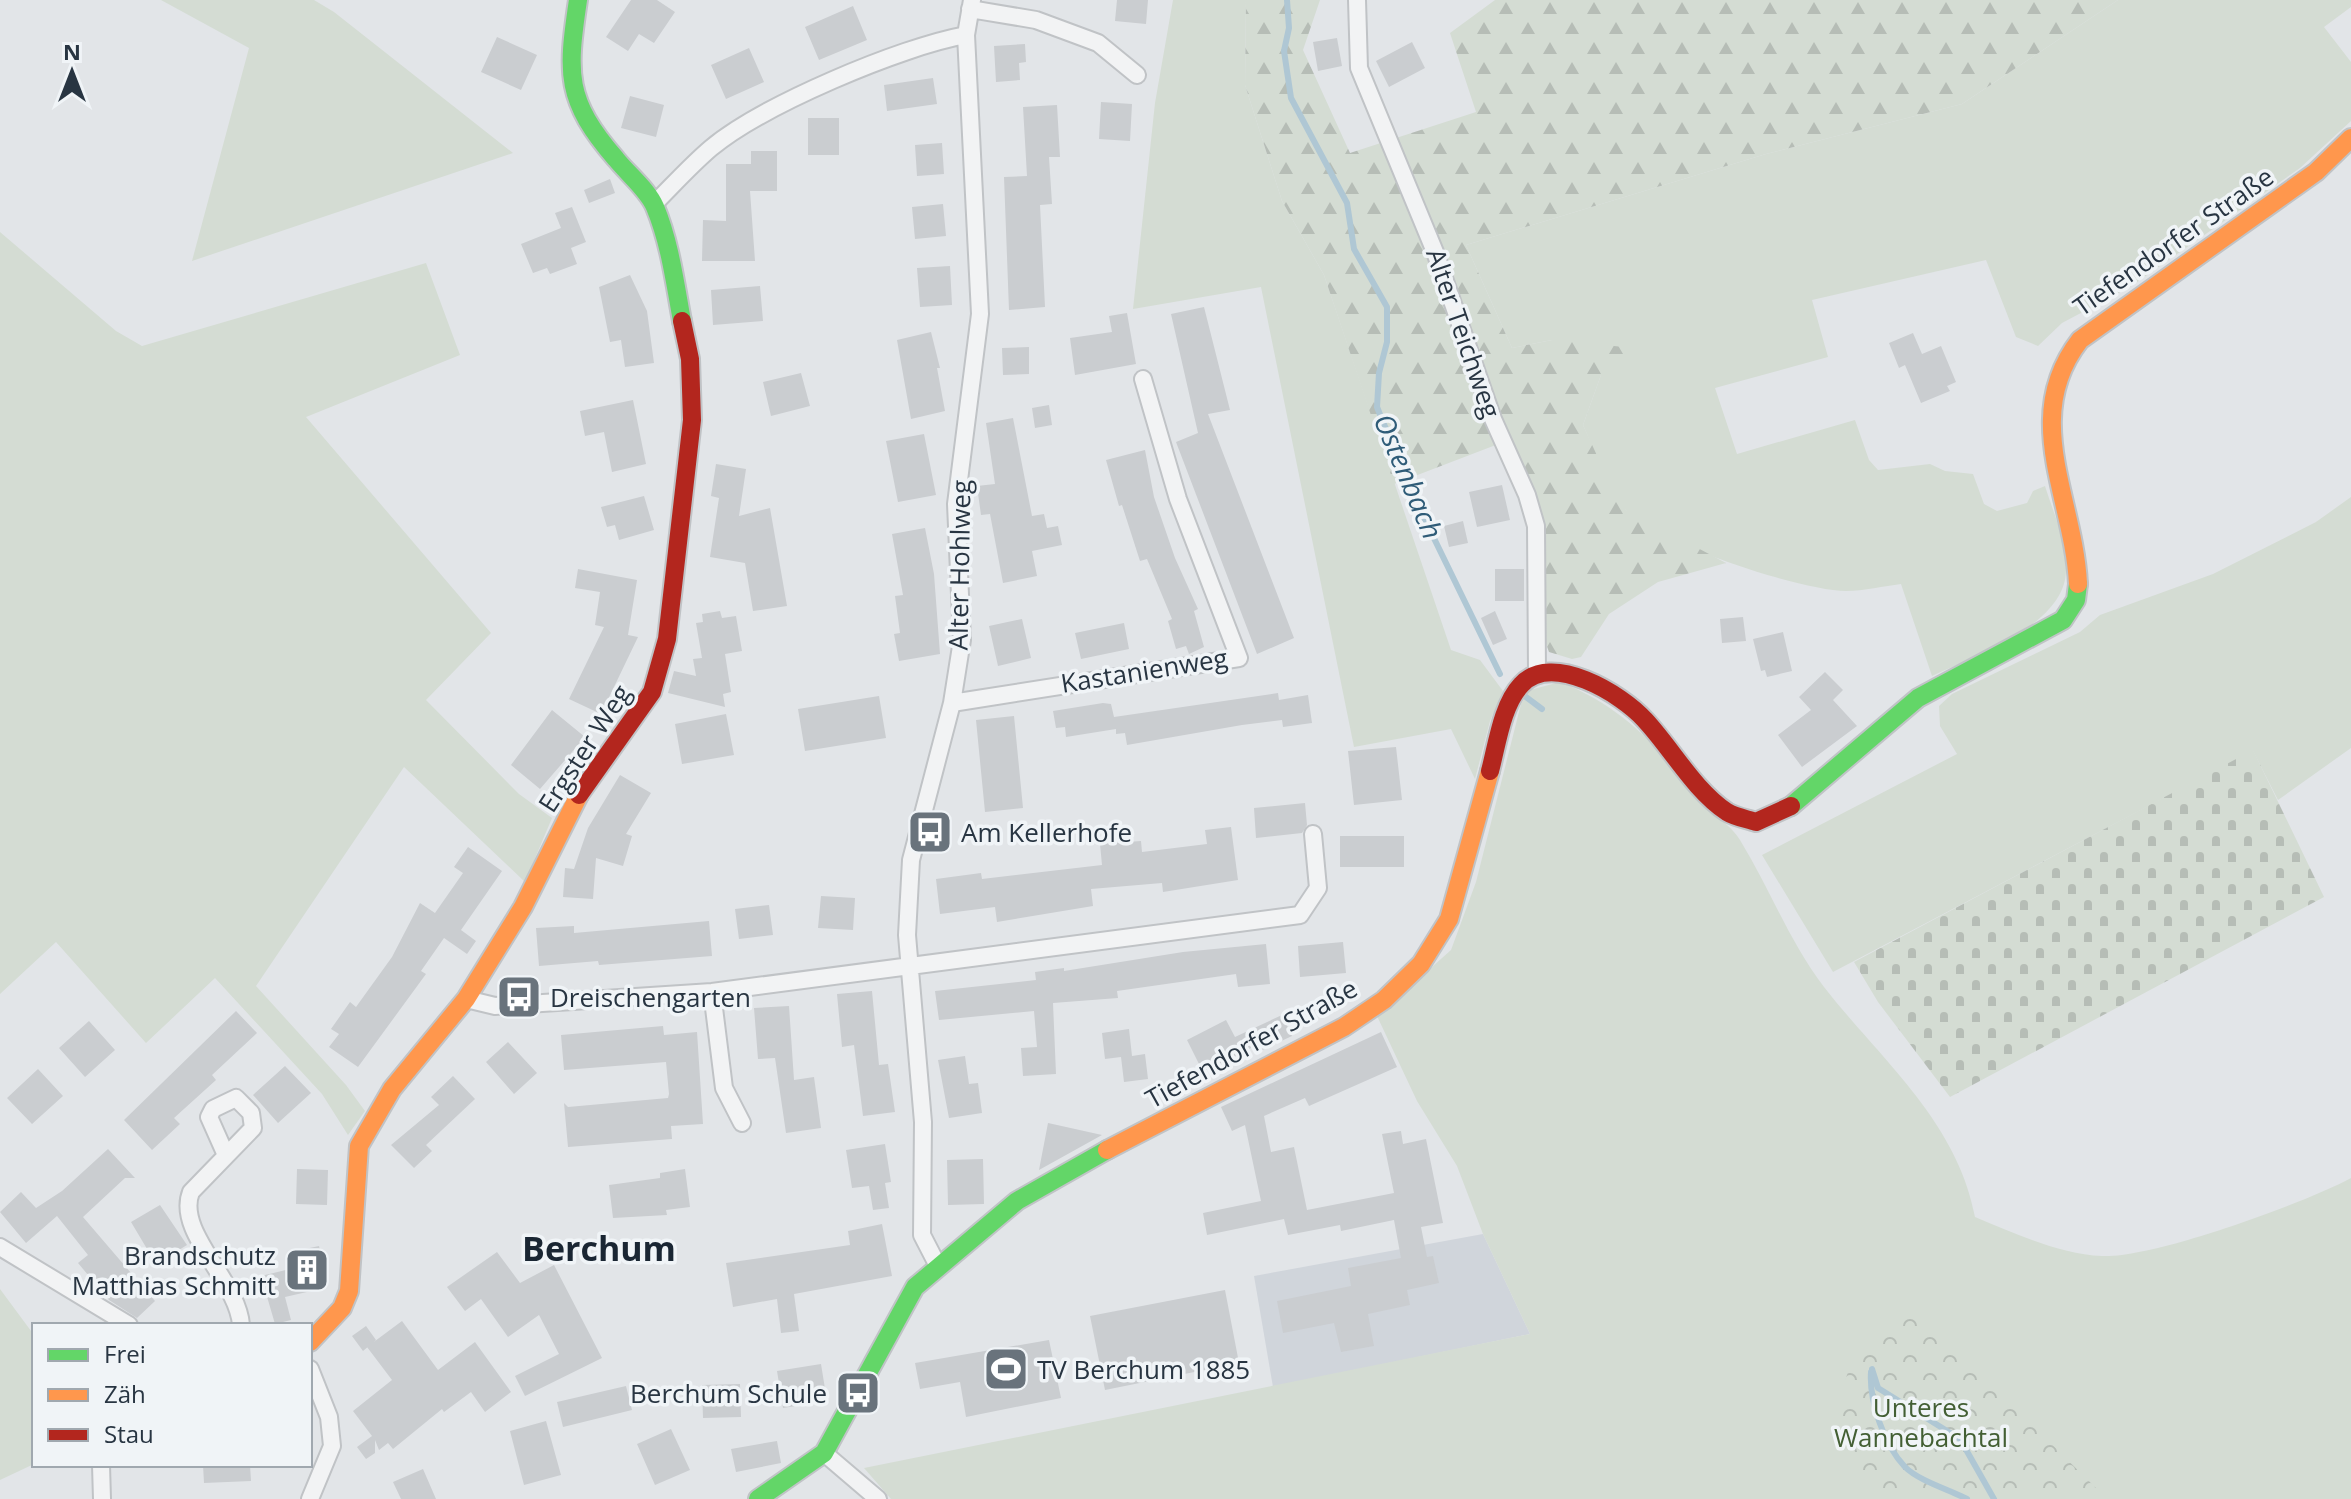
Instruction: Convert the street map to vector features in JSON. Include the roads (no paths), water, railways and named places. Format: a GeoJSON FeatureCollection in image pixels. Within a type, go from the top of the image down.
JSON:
{"type":"FeatureCollection","features":[{"type":"Feature","properties":{"kind":"street","name":"Ergster Weg"},"geometry":{"type":"LineString","coordinates":[[312,1340],[342,1308],[349,1291],[359,1146],[392,1089],[466,999],[523,907],[581,791],[652,692],[664,653],[694,392],[667,244],[654,204],[595,135],[571,85],[570,54],[578,0]]}},
{"type":"Feature","properties":{"kind":"street","name":"Alter Teichweg"},"geometry":{"type":"LineString","coordinates":[[1357,0],[1359,68],[1435,252],[1493,419],[1527,495],[1536,526],[1537,673]]}},
{"type":"Feature","properties":{"kind":"street"},"geometry":{"type":"LineString","coordinates":[[971,4],[1036,20],[1098,43],[1137,75]]}},
{"type":"Feature","properties":{"kind":"street","name":"Alter Hohlweg"},"geometry":{"type":"LineString","coordinates":[[938,1266],[922,1235],[923,1122],[909,966],[911,860],[952,703],[962,640],[956,504],[980,314],[966,35],[971,4]]}},
{"type":"Feature","properties":{"kind":"street"},"geometry":{"type":"LineString","coordinates":[[654,204],[712,147],[763,115],[931,41],[966,35]]}},
{"type":"Feature","properties":{"kind":"street","name":"Tiefendorfer Straße"},"geometry":{"type":"LineString","coordinates":[[758,1499],[824,1453],[915,1287],[938,1266],[1049,1180],[1344,1027],[1403,984],[1433,947],[1449,919],[1505,717],[1519,686],[1537,673],[1568,673],[1586,680],[1643,717],[1707,794],[1728,813],[1756,822],[1777,816],[1918,698],[2063,620],[2076,600],[2078,581],[2054,442],[2055,380],[2065,359],[2080,340],[2316,172],[2351,138]]}},
{"type":"Feature","properties":{"kind":"street","name":"Kastanienweg"},"geometry":{"type":"LineString","coordinates":[[952,703],[1239,658],[1178,499],[1143,379]]}},
{"type":"Feature","properties":{"kind":"street"},"geometry":{"type":"LineString","coordinates":[[466,999],[495,1006],[712,992],[1300,915],[1318,888],[1313,834]]}},
{"type":"Feature","properties":{"kind":"street"},"geometry":{"type":"LineString","coordinates":[[712,992],[724,1088],[742,1123]]}},
{"type":"Feature","properties":{"kind":"street"},"geometry":{"type":"LineString","coordinates":[[225,1153],[220,1164],[191,1192],[188,1214],[233,1295],[240,1323]]}},
{"type":"Feature","properties":{"kind":"street"},"geometry":{"type":"LineString","coordinates":[[0,1247],[126,1323]]}},
{"type":"Feature","properties":{"kind":"street"},"geometry":{"type":"LineString","coordinates":[[310,1499],[332,1446],[329,1417],[312,1374]]}},
{"type":"Feature","properties":{"kind":"street"},"geometry":{"type":"LineString","coordinates":[[824,1453],[878,1499]]}},
{"type":"Feature","properties":{"kind":"street"},"geometry":{"type":"LineString","coordinates":[[101,1467],[102,1499]]}},
{"type":"Feature","properties":{"kind":"waterway","name":"Ostenbach"},"geometry":{"type":"LineString","coordinates":[[1287,0],[1289,28],[1284,51],[1291,98],[1347,203],[1354,249],[1387,307],[1387,342],[1379,373],[1377,407],[1411,491],[1500,674]]}},
{"type":"Feature","properties":{"kind":"waterway","name":"Ostenbach"},"geometry":{"type":"LineString","coordinates":[[1522,694],[1542,709]]}},
{"type":"Feature","properties":{"kind":"waterway","name":"Ostenbach"},"geometry":{"type":"LineString","coordinates":[[1872,1369],[1878,1388],[1960,1439],[1994,1499]]}},
{"type":"Feature","properties":{"kind":"waterway","name":"Ostenbach"},"geometry":{"type":"LineString","coordinates":[[1871,1372],[1879,1422],[1897,1458],[1918,1477],[1967,1499]]}},
{"type":"Feature","properties":{"kind":"place","name":"Am Kellerhofe"},"geometry":{"type":"Point","coordinates":[930,832]}},
{"type":"Feature","properties":{"kind":"place","name":"Dreischengarten"},"geometry":{"type":"Point","coordinates":[519,997]}},
{"type":"Feature","properties":{"kind":"place","name":"Brandschutz Matthias Schmitt"},"geometry":{"type":"Point","coordinates":[307,1270]}},
{"type":"Feature","properties":{"kind":"place","name":"TV Berchum 1885"},"geometry":{"type":"Point","coordinates":[1006,1369]}},
{"type":"Feature","properties":{"kind":"place","name":"Berchum Schule"},"geometry":{"type":"Point","coordinates":[858,1393]}},
{"type":"Feature","properties":{"kind":"district","name":"Berchum"},"geometry":{"type":"Point","coordinates":[599,1248]}},
{"type":"Feature","properties":{"kind":"park label","name":"Unteres Wannebachtal"},"geometry":{"type":"Point","coordinates":[1921,1422]}}]}
